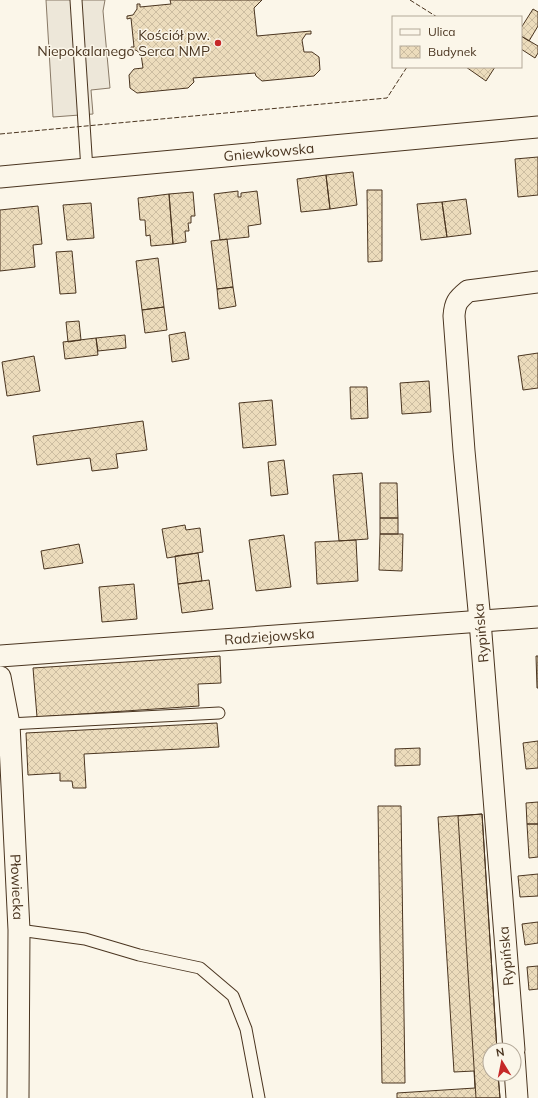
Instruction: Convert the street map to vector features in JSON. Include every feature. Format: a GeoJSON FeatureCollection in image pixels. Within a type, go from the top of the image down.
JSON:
{"type":"FeatureCollection","features":[{"type":"Feature","properties":{"kind":"street","name":"Gniewkowska"},"geometry":{"type":"LineString","coordinates":[[0,177],[538,127]]}},
{"type":"Feature","properties":{"kind":"street","name":"Rypińska"},"geometry":{"type":"LineString","coordinates":[[513,1042],[480,621],[464,452],[455,333],[455,305],[460,297],[468,291],[538,282]]}},
{"type":"Feature","properties":{"kind":"street","name":"Radziejowska"},"geometry":{"type":"LineString","coordinates":[[0,656],[538,617]]}},
{"type":"Feature","properties":{"kind":"street","name":"Płowiecka"},"geometry":{"type":"LineString","coordinates":[[0,677],[9,724],[19,930],[18,1098]]}},
{"type":"Feature","properties":{"kind":"street"},"geometry":{"type":"LineString","coordinates":[[516,1082],[517,1098]]}},
{"type":"Feature","properties":{"kind":"lane"},"geometry":{"type":"LineString","coordinates":[[76,0],[87,170]]}},
{"type":"Feature","properties":{"kind":"lane"},"geometry":{"type":"LineString","coordinates":[[9,724],[219,712]]}},
{"type":"Feature","properties":{"kind":"lane"},"geometry":{"type":"LineString","coordinates":[[19,930],[85,939],[139,955],[200,968],[233,996],[246,1028],[259,1098]]}},
{"type":"Feature","properties":{"kind":"shaded area"},"geometry":{"type":"Polygon","coordinates":[[[46,0],[105,0],[103,11],[110,88],[91,90],[93,114],[53,117],[46,0]]]}},
{"type":"Feature","properties":{"kind":"building","name":"Kościół pw. Niepokalanego Serca NMP"},"geometry":{"type":"Polygon","coordinates":[[[170,0],[262,0],[254,8],[257,36],[311,31],[311,34],[306,34],[302,40],[304,52],[312,52],[319,57],[320,70],[314,76],[262,81],[256,76],[255,73],[193,78],[194,82],[188,88],[137,93],[130,88],[129,75],[134,69],[143,68],[141,54],[136,50],[131,51],[131,47],[134,47],[131,18],[127,19],[127,16],[133,15],[137,9],[137,4],[140,4],[140,7],[171,4],[170,0]]]}},
{"type":"Feature","properties":{"kind":"building"},"geometry":{"type":"Polygon","coordinates":[[[533,9],[538,12],[538,26],[529,41],[522,37],[522,26],[533,9]]]}},
{"type":"Feature","properties":{"kind":"building"},"geometry":{"type":"Polygon","coordinates":[[[522,37],[538,46],[538,53],[535,58],[522,50],[522,37]]]}},
{"type":"Feature","properties":{"kind":"building"},"geometry":{"type":"Polygon","coordinates":[[[467,68],[494,68],[486,81],[467,68]]]}},
{"type":"Feature","properties":{"kind":"building"},"geometry":{"type":"Polygon","coordinates":[[[538,157],[538,195],[518,197],[515,159],[538,157]]]}},
{"type":"Feature","properties":{"kind":"building"},"geometry":{"type":"Polygon","coordinates":[[[353,172],[357,205],[330,209],[326,175],[353,172]]]}},
{"type":"Feature","properties":{"kind":"building"},"geometry":{"type":"Polygon","coordinates":[[[326,175],[330,209],[301,212],[297,179],[326,175]]]}},
{"type":"Feature","properties":{"kind":"building"},"geometry":{"type":"Polygon","coordinates":[[[367,190],[382,190],[382,261],[368,262],[367,190]]]}},
{"type":"Feature","properties":{"kind":"building"},"geometry":{"type":"Polygon","coordinates":[[[238,191],[238,197],[241,197],[241,193],[257,191],[261,224],[248,226],[249,237],[220,240],[214,194],[238,191]]]}},
{"type":"Feature","properties":{"kind":"building"},"geometry":{"type":"Polygon","coordinates":[[[193,192],[195,216],[191,216],[191,223],[188,223],[189,231],[185,231],[186,242],[173,244],[169,194],[193,192]]]}},
{"type":"Feature","properties":{"kind":"building"},"geometry":{"type":"Polygon","coordinates":[[[169,194],[173,244],[151,246],[150,235],[146,236],[145,220],[140,220],[138,198],[169,194]]]}},
{"type":"Feature","properties":{"kind":"building"},"geometry":{"type":"Polygon","coordinates":[[[466,199],[471,234],[447,237],[442,202],[466,199]]]}},
{"type":"Feature","properties":{"kind":"building"},"geometry":{"type":"Polygon","coordinates":[[[442,202],[447,237],[421,240],[417,204],[442,202]]]}},
{"type":"Feature","properties":{"kind":"building"},"geometry":{"type":"Polygon","coordinates":[[[91,203],[94,238],[67,240],[63,205],[91,203]]]}},
{"type":"Feature","properties":{"kind":"building"},"geometry":{"type":"Polygon","coordinates":[[[38,206],[42,244],[33,245],[35,267],[0,271],[0,210],[38,206]]]}},
{"type":"Feature","properties":{"kind":"building"},"geometry":{"type":"Polygon","coordinates":[[[227,239],[233,287],[217,289],[211,241],[227,239]]]}},
{"type":"Feature","properties":{"kind":"building"},"geometry":{"type":"Polygon","coordinates":[[[72,251],[76,293],[60,294],[56,252],[72,251]]]}},
{"type":"Feature","properties":{"kind":"building"},"geometry":{"type":"Polygon","coordinates":[[[158,258],[164,307],[142,310],[136,261],[158,258]]]}},
{"type":"Feature","properties":{"kind":"building"},"geometry":{"type":"Polygon","coordinates":[[[233,287],[236,306],[219,309],[217,289],[233,287]]]}},
{"type":"Feature","properties":{"kind":"building"},"geometry":{"type":"Polygon","coordinates":[[[164,307],[167,330],[145,333],[142,310],[164,307]]]}},
{"type":"Feature","properties":{"kind":"building"},"geometry":{"type":"Polygon","coordinates":[[[79,321],[81,340],[68,342],[66,322],[79,321]]]}},
{"type":"Feature","properties":{"kind":"building"},"geometry":{"type":"Polygon","coordinates":[[[185,332],[189,359],[172,362],[169,335],[185,332]]]}},
{"type":"Feature","properties":{"kind":"building"},"geometry":{"type":"Polygon","coordinates":[[[125,335],[126,348],[98,351],[96,338],[125,335]]]}},
{"type":"Feature","properties":{"kind":"building"},"geometry":{"type":"Polygon","coordinates":[[[96,338],[98,355],[65,359],[63,342],[96,338]]]}},
{"type":"Feature","properties":{"kind":"building"},"geometry":{"type":"Polygon","coordinates":[[[538,353],[538,388],[523,390],[518,356],[538,353]]]}},
{"type":"Feature","properties":{"kind":"building"},"geometry":{"type":"Polygon","coordinates":[[[34,356],[40,391],[7,396],[2,362],[34,356]]]}},
{"type":"Feature","properties":{"kind":"building"},"geometry":{"type":"Polygon","coordinates":[[[429,381],[431,412],[402,414],[400,383],[429,381]]]}},
{"type":"Feature","properties":{"kind":"building"},"geometry":{"type":"Polygon","coordinates":[[[350,387],[367,387],[368,418],[351,419],[350,387]]]}},
{"type":"Feature","properties":{"kind":"building"},"geometry":{"type":"Polygon","coordinates":[[[272,400],[276,445],[243,448],[239,403],[272,400]]]}},
{"type":"Feature","properties":{"kind":"building"},"geometry":{"type":"Polygon","coordinates":[[[143,421],[147,450],[116,454],[118,468],[92,471],[90,458],[37,465],[33,436],[143,421]]]}},
{"type":"Feature","properties":{"kind":"building"},"geometry":{"type":"Polygon","coordinates":[[[284,460],[288,494],[271,496],[268,462],[284,460]]]}},
{"type":"Feature","properties":{"kind":"building"},"geometry":{"type":"Polygon","coordinates":[[[362,473],[368,539],[339,541],[333,475],[362,473]]]}},
{"type":"Feature","properties":{"kind":"building"},"geometry":{"type":"Polygon","coordinates":[[[380,483],[397,483],[398,518],[380,518],[380,483]]]}},
{"type":"Feature","properties":{"kind":"building"},"geometry":{"type":"Polygon","coordinates":[[[380,518],[398,518],[398,534],[380,534],[380,518]]]}},
{"type":"Feature","properties":{"kind":"building"},"geometry":{"type":"Polygon","coordinates":[[[185,525],[186,530],[200,528],[203,552],[167,558],[162,529],[185,525]]]}},
{"type":"Feature","properties":{"kind":"building"},"geometry":{"type":"Polygon","coordinates":[[[380,534],[403,534],[402,571],[379,570],[380,534]]]}},
{"type":"Feature","properties":{"kind":"building"},"geometry":{"type":"Polygon","coordinates":[[[284,535],[291,587],[256,591],[249,540],[284,535]]]}},
{"type":"Feature","properties":{"kind":"building"},"geometry":{"type":"Polygon","coordinates":[[[356,540],[358,581],[317,584],[315,542],[356,540]]]}},
{"type":"Feature","properties":{"kind":"building"},"geometry":{"type":"Polygon","coordinates":[[[79,544],[83,563],[44,569],[41,551],[79,544]]]}},
{"type":"Feature","properties":{"kind":"building"},"geometry":{"type":"Polygon","coordinates":[[[198,553],[202,581],[178,584],[175,556],[198,553]]]}},
{"type":"Feature","properties":{"kind":"building"},"geometry":{"type":"Polygon","coordinates":[[[209,580],[213,609],[182,613],[178,584],[209,580]]]}},
{"type":"Feature","properties":{"kind":"building"},"geometry":{"type":"Polygon","coordinates":[[[134,584],[137,619],[102,622],[99,587],[134,584]]]}},
{"type":"Feature","properties":{"kind":"building"},"geometry":{"type":"Polygon","coordinates":[[[220,656],[221,683],[198,684],[199,706],[37,717],[33,668],[220,656]]]}},
{"type":"Feature","properties":{"kind":"building"},"geometry":{"type":"Polygon","coordinates":[[[536,656],[538,656],[538,688],[537,688],[536,656]]]}},
{"type":"Feature","properties":{"kind":"building"},"geometry":{"type":"Polygon","coordinates":[[[217,723],[219,747],[84,754],[86,788],[73,788],[72,781],[60,781],[60,773],[28,775],[26,733],[217,723]]]}},
{"type":"Feature","properties":{"kind":"building"},"geometry":{"type":"Polygon","coordinates":[[[538,741],[538,768],[526,769],[523,743],[538,741]]]}},
{"type":"Feature","properties":{"kind":"building"},"geometry":{"type":"Polygon","coordinates":[[[420,748],[420,765],[395,766],[395,749],[420,748]]]}},
{"type":"Feature","properties":{"kind":"building"},"geometry":{"type":"Polygon","coordinates":[[[538,802],[538,824],[527,824],[526,803],[538,802]]]}},
{"type":"Feature","properties":{"kind":"building"},"geometry":{"type":"Polygon","coordinates":[[[378,806],[401,806],[405,1083],[382,1083],[378,806]]]}},
{"type":"Feature","properties":{"kind":"building"},"geometry":{"type":"Polygon","coordinates":[[[482,814],[496,1042],[482,1042],[482,1082],[499,1082],[500,1098],[397,1098],[397,1093],[475,1088],[474,1071],[454,1072],[438,817],[482,814]]]}},
{"type":"Feature","properties":{"kind":"building"},"geometry":{"type":"Polygon","coordinates":[[[482,814],[496,1042],[482,1042],[482,1082],[499,1082],[500,1098],[476,1098],[458,816],[482,814]]]}},
{"type":"Feature","properties":{"kind":"building"},"geometry":{"type":"Polygon","coordinates":[[[527,824],[538,824],[538,857],[529,858],[527,824]]]}},
{"type":"Feature","properties":{"kind":"building"},"geometry":{"type":"Polygon","coordinates":[[[538,874],[538,896],[520,897],[518,876],[538,874]]]}},
{"type":"Feature","properties":{"kind":"building"},"geometry":{"type":"Polygon","coordinates":[[[538,922],[538,943],[525,945],[522,924],[538,922]]]}},
{"type":"Feature","properties":{"kind":"building"},"geometry":{"type":"Polygon","coordinates":[[[538,966],[538,989],[529,990],[527,967],[538,966]]]}},
{"type":"Feature","properties":{"kind":"fence"},"geometry":{"type":"LineString","coordinates":[[410,0],[435,16]]}},
{"type":"Feature","properties":{"kind":"fence"},"geometry":{"type":"LineString","coordinates":[[0,134],[387,98],[406,68]]}},
{"type":"Feature","properties":{"kind":"place","name":"Kościół pw. Niepokalanego Serca NMP"},"geometry":{"type":"Point","coordinates":[218,43]}}]}
